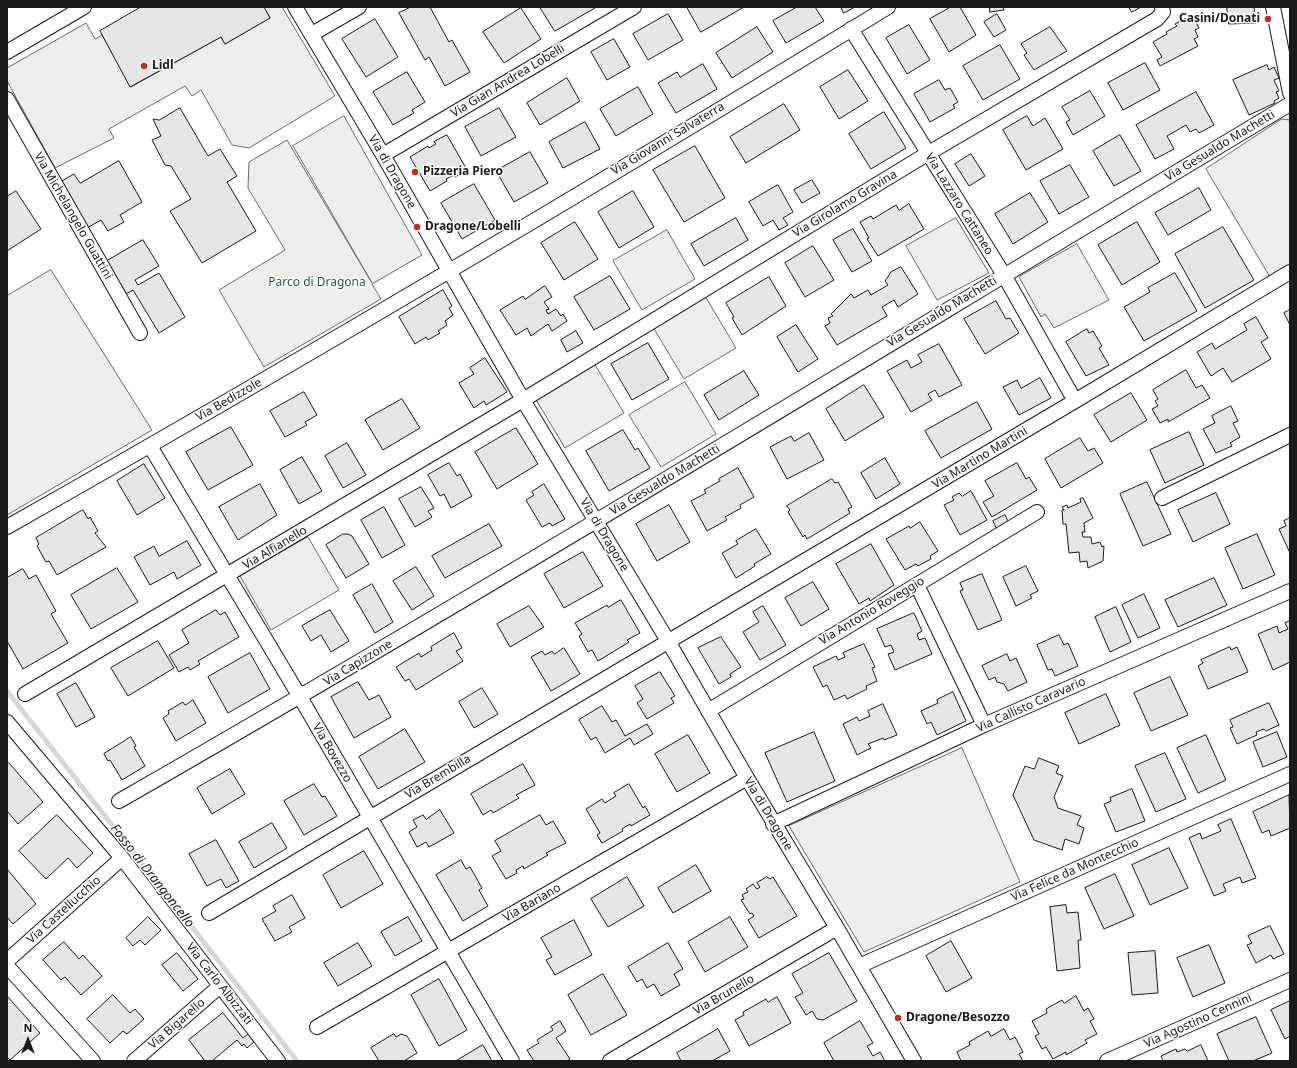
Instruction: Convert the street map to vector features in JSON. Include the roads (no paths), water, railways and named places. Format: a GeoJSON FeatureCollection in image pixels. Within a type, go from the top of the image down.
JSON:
{"type":"FeatureCollection","features":[{"type":"Feature","properties":{"kind":"street"},"geometry":{"type":"LineString","coordinates":[[7,52],[84,7]]}},
{"type":"Feature","properties":{"kind":"street","name":"Via di Dragone"},"geometry":{"type":"LineString","coordinates":[[295,7],[383,155],[523,400],[668,641],[746,778],[837,928],[914,1061]]}},
{"type":"Feature","properties":{"kind":"street"},"geometry":{"type":"LineString","coordinates":[[312,34],[359,7]]}},
{"type":"Feature","properties":{"kind":"street","name":"Via Gian Andrea Lobelli"},"geometry":{"type":"LineString","coordinates":[[383,155],[634,7]]}},
{"type":"Feature","properties":{"kind":"street","name":"Via Giovanni Salvaterra"},"geometry":{"type":"LineString","coordinates":[[449,271],[888,7]]}},
{"type":"Feature","properties":{"kind":"street","name":"Via Girolamo Gravina"},"geometry":{"type":"LineString","coordinates":[[523,400],[927,154],[1157,19],[1162,12],[1162,7]]}},
{"type":"Feature","properties":{"kind":"street"},"geometry":{"type":"LineString","coordinates":[[1273,7],[1290,93]]}},
{"type":"Feature","properties":{"kind":"street","name":"Via Lazzaro Cattaneo"},"geometry":{"type":"LineString","coordinates":[[851,29],[927,154],[1004,275],[1075,401]]}},
{"type":"Feature","properties":{"kind":"street","name":"Via Michelangelo Guattini"},"geometry":{"type":"LineString","coordinates":[[7,99],[140,333]]}},
{"type":"Feature","properties":{"kind":"street","name":"Via Gesualdo Machetti"},"geometry":{"type":"LineString","coordinates":[[596,522],[1290,104]]}},
{"type":"Feature","properties":{"kind":"street","name":"Via Bedizzole"},"geometry":{"type":"LineString","coordinates":[[7,527],[150,446],[449,271]]}},
{"type":"Feature","properties":{"kind":"street","name":"Via Martino Martini"},"geometry":{"type":"LineString","coordinates":[[668,641],[1075,401],[1290,272]]}},
{"type":"Feature","properties":{"kind":"street","name":"Via Alfianello"},"geometry":{"type":"LineString","coordinates":[[25,694],[523,400]]}},
{"type":"Feature","properties":{"kind":"street"},"geometry":{"type":"LineString","coordinates":[[1162,498],[1290,434]]}},
{"type":"Feature","properties":{"kind":"street","name":"Via Bovezzo"},"geometry":{"type":"LineString","coordinates":[[150,446],[300,697],[512,1061]]}},
{"type":"Feature","properties":{"kind":"street","name":"Via Antonio Roveggio"},"geometry":{"type":"LineString","coordinates":[[708,711],[1038,512]]}},
{"type":"Feature","properties":{"kind":"street","name":"Via Capizzone"},"geometry":{"type":"LineString","coordinates":[[119,802],[596,522]]}},
{"type":"Feature","properties":{"kind":"street"},"geometry":{"type":"LineString","coordinates":[[916,585],[984,725]]}},
{"type":"Feature","properties":{"kind":"street","name":"Via Callisto Caravario"},"geometry":{"type":"LineString","coordinates":[[774,824],[984,725],[1290,590]]}},
{"type":"Feature","properties":{"kind":"street","name":"Via Brembilla"},"geometry":{"type":"LineString","coordinates":[[209,913],[668,641]]}},
{"type":"Feature","properties":{"kind":"street","name":"Via Carlo Albizzati"},"geometry":{"type":"LineString","coordinates":[[8,727],[122,858],[278,1061]]}},
{"type":"Feature","properties":{"kind":"street","name":"Via Felice da Montecchio"},"geometry":{"type":"LineString","coordinates":[[859,966],[1290,774]]}},
{"type":"Feature","properties":{"kind":"street","name":"Via Bariano"},"geometry":{"type":"LineString","coordinates":[[316,1026],[746,778]]}},
{"type":"Feature","properties":{"kind":"street","name":"Via Castellucchio"},"geometry":{"type":"LineString","coordinates":[[7,961],[122,858]]}},
{"type":"Feature","properties":{"kind":"street","name":"Via Brunello"},"geometry":{"type":"LineString","coordinates":[[610,1061],[837,928]]}},
{"type":"Feature","properties":{"kind":"street"},"geometry":{"type":"LineString","coordinates":[[7,966],[93,1061]]}},
{"type":"Feature","properties":{"kind":"street","name":"Via Agostino Cennini"},"geometry":{"type":"LineString","coordinates":[[1107,1061],[1290,980]]}},
{"type":"Feature","properties":{"kind":"street","name":"Via Bigarello"},"geometry":{"type":"LineString","coordinates":[[134,1061],[220,986]]}},
{"type":"Feature","properties":{"kind":"waterway","name":"Fosso di Drangoncello"},"geometry":{"type":"LineString","coordinates":[[7,691],[297,1061]]}},
{"type":"Feature","properties":{"kind":"place","name":"Casini/Donati"},"geometry":{"type":"Point","coordinates":[1268,19]}},
{"type":"Feature","properties":{"kind":"place","name":"Lidl"},"geometry":{"type":"Point","coordinates":[144,66]}},
{"type":"Feature","properties":{"kind":"place","name":"Pizzeria Piero"},"geometry":{"type":"Point","coordinates":[415,172]}},
{"type":"Feature","properties":{"kind":"place","name":"Dragone/Lobelli"},"geometry":{"type":"Point","coordinates":[417,227]}},
{"type":"Feature","properties":{"kind":"place","name":"Dragone/Besozzo"},"geometry":{"type":"Point","coordinates":[898,1018]}},
{"type":"Feature","properties":{"kind":"park label","name":"Parco di Dragona"},"geometry":{"type":"Point","coordinates":[317,283]}}]}
